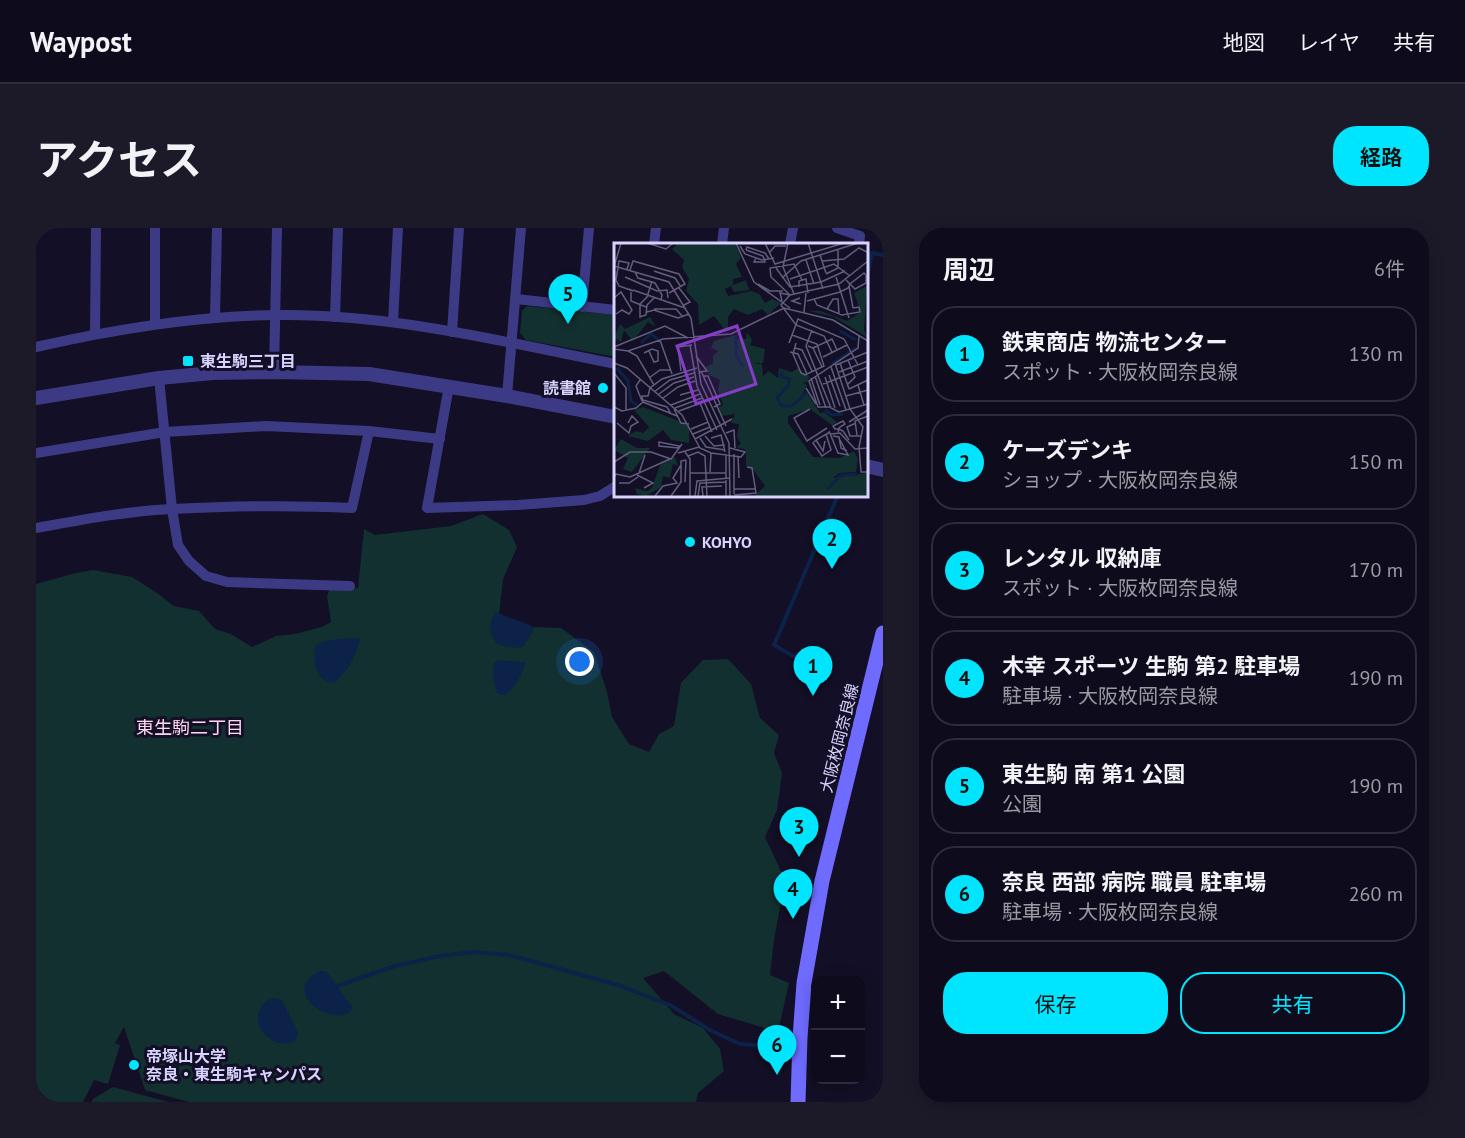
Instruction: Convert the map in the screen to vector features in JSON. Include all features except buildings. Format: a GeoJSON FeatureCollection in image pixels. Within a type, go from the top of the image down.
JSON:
{"type":"FeatureCollection","features":[{"type":"Feature","properties":{"kind":"main road","name":"大阪枚岡奈良線"},"geometry":{"type":"LineString","coordinates":[[798,1102],[804,983],[820,892],[883,633]]}},
{"type":"Feature","properties":{"kind":"street"},"geometry":{"type":"LineString","coordinates":[[95,334],[96,228]]}},
{"type":"Feature","properties":{"kind":"street"},"geometry":{"type":"LineString","coordinates":[[155,228],[155,323]]}},
{"type":"Feature","properties":{"kind":"street"},"geometry":{"type":"LineString","coordinates":[[215,318],[217,228]]}},
{"type":"Feature","properties":{"kind":"street"},"geometry":{"type":"LineString","coordinates":[[274,372],[277,228]]}},
{"type":"Feature","properties":{"kind":"street"},"geometry":{"type":"LineString","coordinates":[[335,317],[338,228]]}},
{"type":"Feature","properties":{"kind":"street"},"geometry":{"type":"LineString","coordinates":[[393,322],[398,228]]}},
{"type":"Feature","properties":{"kind":"street"},"geometry":{"type":"LineString","coordinates":[[452,332],[459,228]]}},
{"type":"Feature","properties":{"kind":"street"},"geometry":{"type":"LineString","coordinates":[[507,396],[521,228]]}},
{"type":"Feature","properties":{"kind":"street"},"geometry":{"type":"LineString","coordinates":[[582,307],[589,228]]}},
{"type":"Feature","properties":{"kind":"street"},"geometry":{"type":"LineString","coordinates":[[654,243],[657,228]]}},
{"type":"Feature","properties":{"kind":"street"},"geometry":{"type":"LineString","coordinates":[[722,243],[724,228]]}},
{"type":"Feature","properties":{"kind":"street"},"geometry":{"type":"LineString","coordinates":[[790,243],[793,228]]}},
{"type":"Feature","properties":{"kind":"street"},"geometry":{"type":"LineString","coordinates":[[837,228],[860,236],[859,243]]}},
{"type":"Feature","properties":{"kind":"street"},"geometry":{"type":"LineString","coordinates":[[516,299],[614,310]]}},
{"type":"Feature","properties":{"kind":"street"},"geometry":{"type":"LineString","coordinates":[[36,347],[155,323],[275,315],[393,322],[614,364]]}},
{"type":"Feature","properties":{"kind":"street"},"geometry":{"type":"LineString","coordinates":[[36,398],[159,378],[213,373],[369,374],[507,396],[614,417]]}},
{"type":"Feature","properties":{"kind":"street"},"geometry":{"type":"LineString","coordinates":[[159,378],[172,509],[178,545],[189,561],[206,576],[227,582],[350,586]]}},
{"type":"Feature","properties":{"kind":"street"},"geometry":{"type":"LineString","coordinates":[[449,386],[427,508],[584,500],[600,496],[614,487]]}},
{"type":"Feature","properties":{"kind":"street"},"geometry":{"type":"LineString","coordinates":[[36,453],[165,432],[266,426],[369,431],[440,439]]}},
{"type":"Feature","properties":{"kind":"street"},"geometry":{"type":"LineString","coordinates":[[36,528],[106,516],[172,509],[297,506],[352,508],[369,431]]}},
{"type":"Feature","properties":{"kind":"street"},"geometry":{"type":"LineString","coordinates":[[868,466],[883,470]]}},
{"type":"Feature","properties":{"kind":"green space"},"geometry":{"type":"Polygon","coordinates":[[[527,306],[614,315],[614,357],[526,340],[520,333],[522,311],[527,306]]]}},
{"type":"Feature","properties":{"kind":"green space"},"geometry":{"type":"Polygon","coordinates":[[[483,514],[509,530],[517,547],[503,579],[497,635],[535,627],[561,628],[594,652],[607,692],[612,717],[629,744],[649,752],[659,734],[674,726],[681,683],[703,660],[728,659],[751,684],[760,718],[779,735],[774,753],[782,773],[777,810],[765,837],[785,880],[770,975],[789,983],[778,1032],[718,1014],[664,971],[643,978],[674,1014],[703,1028],[720,1049],[724,1071],[698,1093],[696,1102],[189,1102],[145,1090],[124,1027],[115,1043],[120,1045],[108,1084],[94,1080],[83,1102],[36,1102],[36,584],[93,570],[132,577],[174,606],[199,611],[215,629],[231,634],[252,647],[276,636],[295,634],[322,627],[331,622],[327,597],[329,590],[358,588],[364,529],[375,535],[451,526],[483,514]]]}},
{"type":"Feature","properties":{"kind":"green space"},"geometry":{"type":"Polygon","coordinates":[[[113,1087],[168,1102],[92,1102],[93,1099],[113,1087]]]}},
{"type":"Feature","properties":{"kind":"water"},"geometry":{"type":"Polygon","coordinates":[[[496,612],[532,626],[533,631],[523,647],[504,646],[495,641],[491,628],[496,612]]]}},
{"type":"Feature","properties":{"kind":"water"},"geometry":{"type":"Polygon","coordinates":[[[360,639],[356,651],[343,675],[334,683],[323,678],[315,664],[315,646],[329,640],[360,639]]]}},
{"type":"Feature","properties":{"kind":"water"},"geometry":{"type":"Polygon","coordinates":[[[498,660],[526,663],[517,683],[505,695],[496,692],[493,676],[494,663],[498,660]]]}},
{"type":"Feature","properties":{"kind":"water"},"geometry":{"type":"Polygon","coordinates":[[[320,971],[327,972],[353,1008],[346,1014],[336,1015],[325,1012],[314,1006],[307,998],[304,989],[308,980],[320,971]]]}},
{"type":"Feature","properties":{"kind":"water"},"geometry":{"type":"Polygon","coordinates":[[[275,998],[282,1000],[298,1033],[296,1040],[289,1043],[274,1041],[262,1031],[258,1024],[261,1007],[266,1001],[275,998]]]}},
{"type":"Feature","properties":{"kind":"waterway"},"geometry":{"type":"LineString","coordinates":[[868,273],[872,253],[883,255]]}},
{"type":"Feature","properties":{"kind":"waterway"},"geometry":{"type":"LineString","coordinates":[[825,674],[774,645],[838,496]]}},
{"type":"Feature","properties":{"kind":"waterway"},"geometry":{"type":"LineString","coordinates":[[337,986],[395,966],[440,956],[475,952],[509,955],[618,985],[670,1005],[710,1030],[740,1044],[773,1046]]}},
{"type":"Feature","properties":{"kind":"place","name":"東生駒 南 第1 公園"},"geometry":{"type":"Point","coordinates":[568,324]}},
{"type":"Feature","properties":{"kind":"place","name":"東生駒三丁目"},"geometry":{"type":"Point","coordinates":[188,361]}},
{"type":"Feature","properties":{"kind":"place","name":"読書館"},"geometry":{"type":"Point","coordinates":[603,388]}},
{"type":"Feature","properties":{"kind":"place","name":"KOHYO"},"geometry":{"type":"Point","coordinates":[690,542]}},
{"type":"Feature","properties":{"kind":"place","name":"ケーズデンキ"},"geometry":{"type":"Point","coordinates":[832,569]}},
{"type":"Feature","properties":{"kind":"place","name":"鉄東商店 物流センター"},"geometry":{"type":"Point","coordinates":[813,696]}},
{"type":"Feature","properties":{"kind":"place","name":"レンタル 収納庫"},"geometry":{"type":"Point","coordinates":[799,857]}},
{"type":"Feature","properties":{"kind":"place","name":"木幸 スポーツ 生駒 第2 駐車場"},"geometry":{"type":"Point","coordinates":[793,919]}},
{"type":"Feature","properties":{"kind":"place","name":"帝塚山大学 奈良・東生駒キャンパス"},"geometry":{"type":"Point","coordinates":[134,1065]}},
{"type":"Feature","properties":{"kind":"place","name":"奈良 西部 病院 職員 駐車場"},"geometry":{"type":"Point","coordinates":[777,1075]}},
{"type":"Feature","properties":{"kind":"district","name":"東生駒二丁目"},"geometry":{"type":"Point","coordinates":[190,727]}}]}
